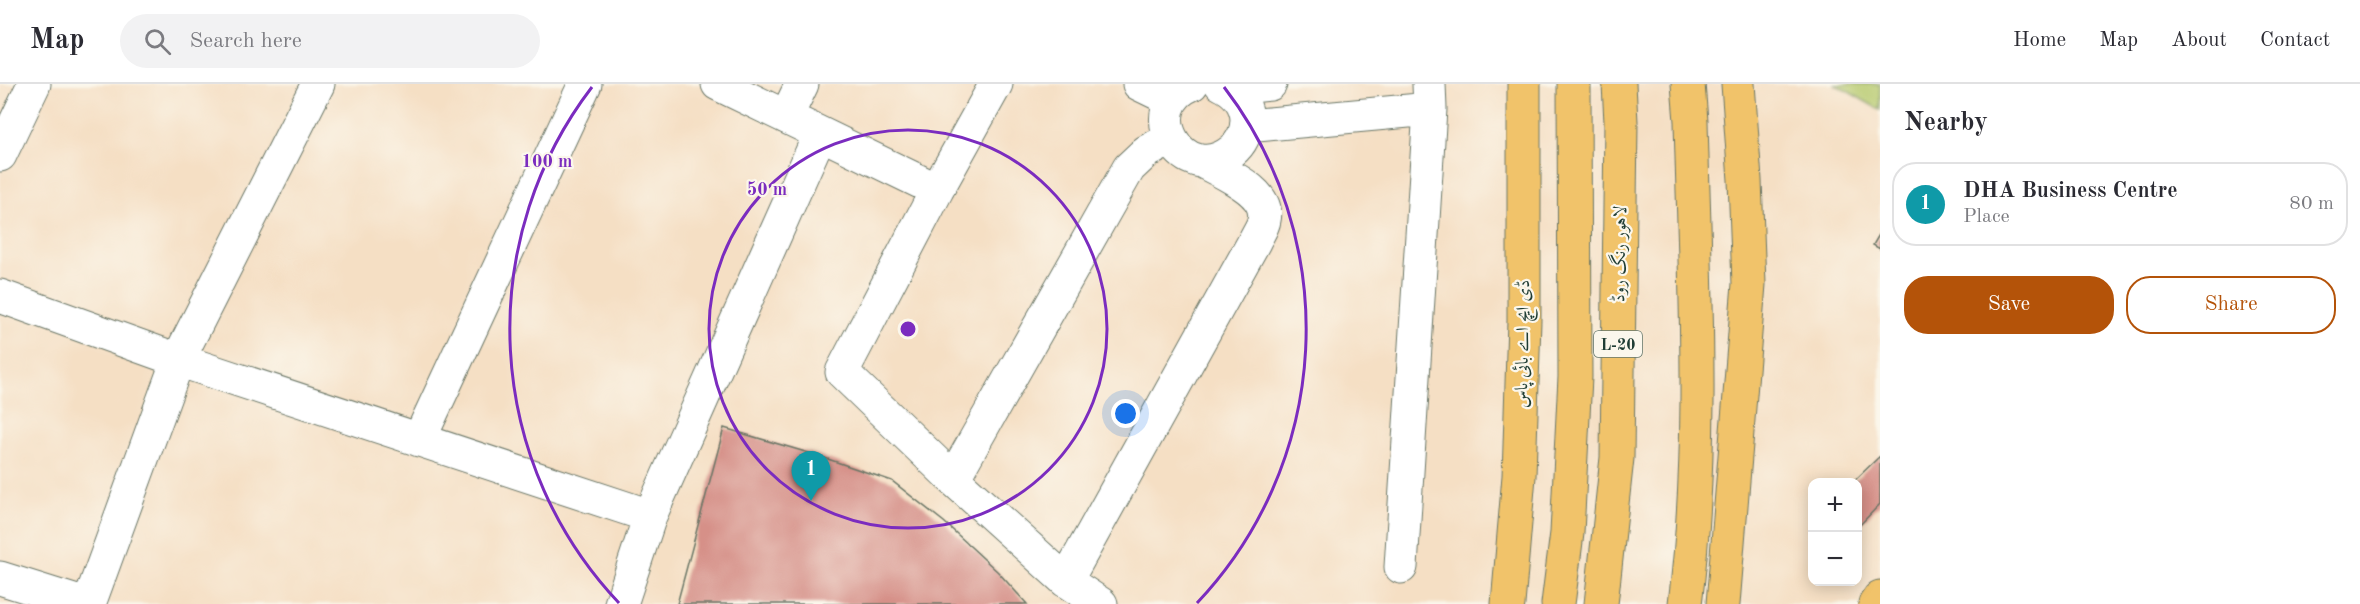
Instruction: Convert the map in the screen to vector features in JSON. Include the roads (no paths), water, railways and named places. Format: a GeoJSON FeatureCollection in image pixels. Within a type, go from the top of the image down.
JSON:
{"type":"FeatureCollection","features":[{"type":"Feature","properties":{"kind":"main road","name":"ڈی ایچ اے بائی پاس"},"geometry":{"type":"LineString","coordinates":[[1508,604],[1519,476],[1523,333],[1524,84]]}},
{"type":"Feature","properties":{"kind":"main road"},"geometry":{"type":"LineString","coordinates":[[1558,604],[1567,533],[1575,377],[1574,84]]}},
{"type":"Feature","properties":{"kind":"main road","name":"لاہور رنگ روڈ"},"geometry":{"type":"LineString","coordinates":[[1601,604],[1617,459],[1621,122],[1619,84]]}},
{"type":"Feature","properties":{"kind":"main road"},"geometry":{"type":"LineString","coordinates":[[1685,604],[1690,563],[1699,409],[1688,84]]}},
{"type":"Feature","properties":{"kind":"main road"},"geometry":{"type":"LineString","coordinates":[[1723,604],[1749,284],[1738,84]]}},
{"type":"Feature","properties":{"kind":"main road"},"geometry":{"type":"LineString","coordinates":[[1745,180],[1751,84]]}},
{"type":"Feature","properties":{"kind":"main road"},"geometry":{"type":"LineString","coordinates":[[1875,604],[1880,597]]}},
{"type":"Feature","properties":{"kind":"street"},"geometry":{"type":"LineString","coordinates":[[5,132],[34,84]]}},
{"type":"Feature","properties":{"kind":"street"},"geometry":{"type":"LineString","coordinates":[[89,604],[178,360],[318,84]]}},
{"type":"Feature","properties":{"kind":"street"},"geometry":{"type":"LineString","coordinates":[[419,440],[585,84]]}},
{"type":"Feature","properties":{"kind":"street"},"geometry":{"type":"LineString","coordinates":[[718,84],[937,190]]}},
{"type":"Feature","properties":{"kind":"street"},"geometry":{"type":"LineString","coordinates":[[786,117],[802,84]]}},
{"type":"Feature","properties":{"kind":"street"},"geometry":{"type":"LineString","coordinates":[[996,84],[937,190],[842,372],[953,479],[1066,581],[1101,604]]}},
{"type":"Feature","properties":{"kind":"street"},"geometry":{"type":"LineString","coordinates":[[1066,581],[1265,219],[1264,204],[1252,190],[1202,161],[1189,158],[1178,150],[1170,139],[1166,120],[1182,89],[1139,84]]}},
{"type":"Feature","properties":{"kind":"street"},"geometry":{"type":"LineString","coordinates":[[1226,86],[1270,84]]}},
{"type":"Feature","properties":{"kind":"street"},"geometry":{"type":"LineString","coordinates":[[1202,161],[1223,158],[1239,145],[1247,126],[1246,111],[1240,99],[1226,86]]}},
{"type":"Feature","properties":{"kind":"street"},"geometry":{"type":"LineString","coordinates":[[1247,126],[1429,97],[1401,567]]}},
{"type":"Feature","properties":{"kind":"street"},"geometry":{"type":"LineString","coordinates":[[621,604],[650,516],[820,134]]}},
{"type":"Feature","properties":{"kind":"street"},"geometry":{"type":"LineString","coordinates":[[953,479],[1129,168],[1146,152],[1170,139]]}},
{"type":"Feature","properties":{"kind":"street"},"geometry":{"type":"LineString","coordinates":[[0,296],[178,360],[650,516]]}},
{"type":"Feature","properties":{"kind":"street"},"geometry":{"type":"LineString","coordinates":[[0,578],[83,604]]}},
{"type":"Feature","properties":{"kind":"place","name":"DHA Business Centre"},"geometry":{"type":"Point","coordinates":[811,501]}}]}
